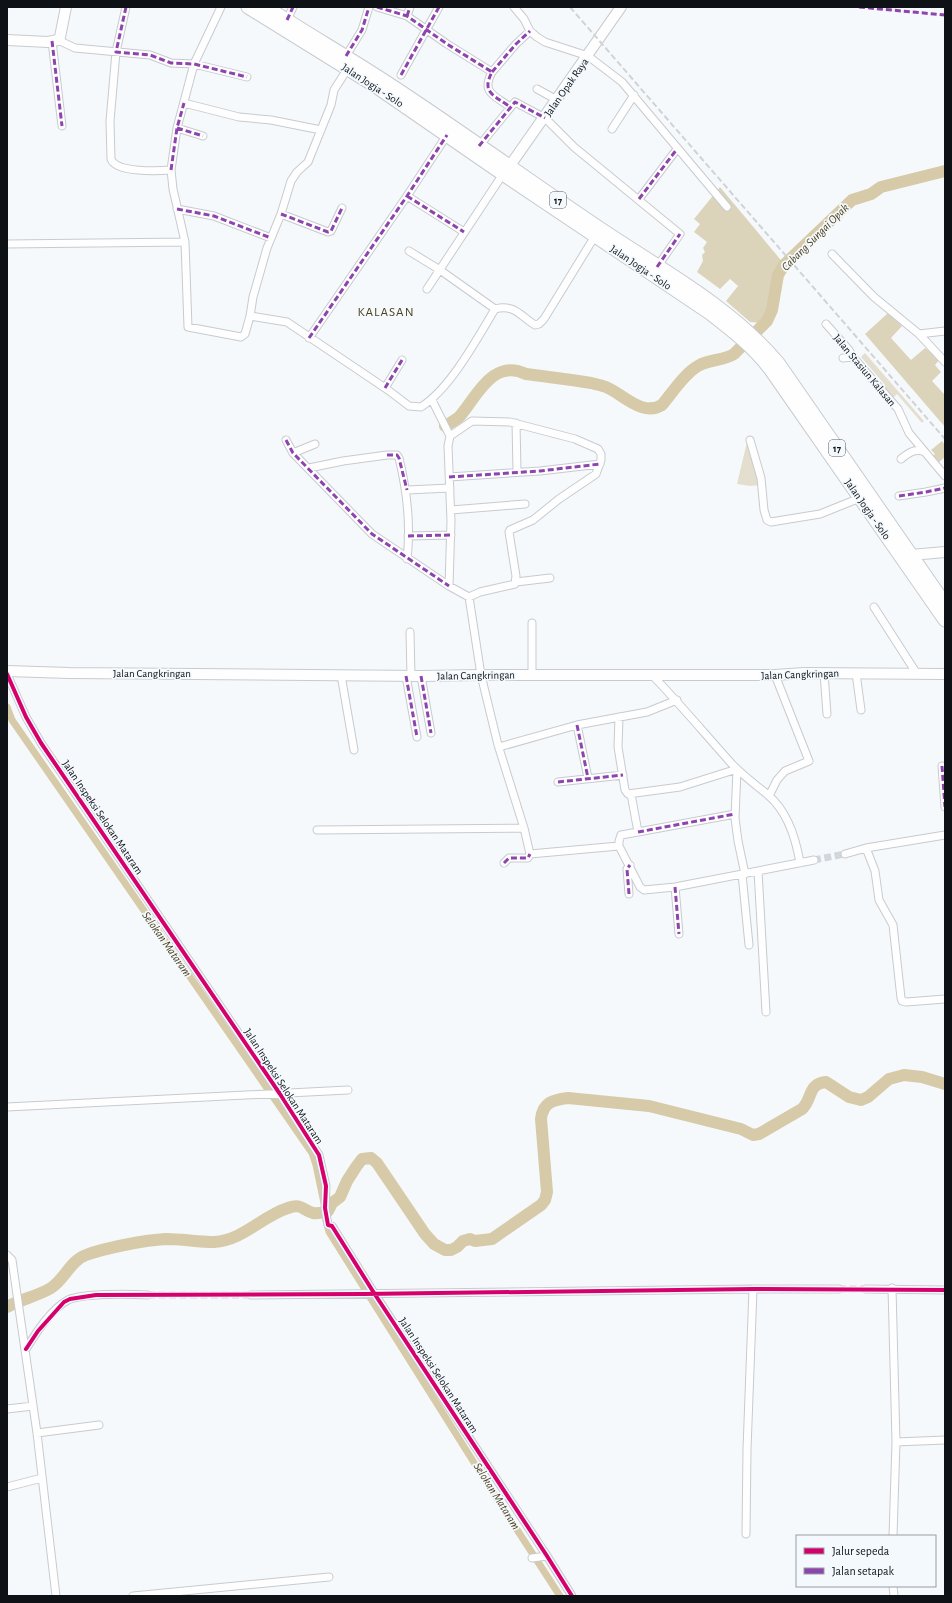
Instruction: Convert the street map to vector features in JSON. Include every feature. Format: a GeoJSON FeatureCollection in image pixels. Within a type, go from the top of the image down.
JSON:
{"type":"FeatureCollection","features":[{"type":"Feature","properties":{"kind":"highway","name":"Jalan Jogja - Solo"},"geometry":{"type":"LineString","coordinates":[[248,7],[347,62]]}},
{"type":"Feature","properties":{"kind":"highway","name":"Jalan Jogja - Solo"},"geometry":{"type":"LineString","coordinates":[[266,7],[506,171],[712,303],[757,347],[778,363],[907,558],[945,620]]}},
{"type":"Feature","properties":{"kind":"highway","name":"Jalan Jogja - Solo"},"geometry":{"type":"LineString","coordinates":[[453,135],[479,146],[506,171],[594,236],[710,313],[734,326]]}},
{"type":"Feature","properties":{"kind":"highway","name":"Jalan Jogja - Solo"},"geometry":{"type":"LineString","coordinates":[[757,347],[771,370],[860,498],[945,604]]}},
{"type":"Feature","properties":{"kind":"main road"},"geometry":{"type":"LineString","coordinates":[[7,40],[55,41],[60,37],[66,7]]}},
{"type":"Feature","properties":{"kind":"main road","name":"Jalan Opak Raya"},"geometry":{"type":"LineString","coordinates":[[506,171],[545,118],[621,7]]}},
{"type":"Feature","properties":{"kind":"main road"},"geometry":{"type":"LineString","coordinates":[[907,558],[945,552]]}},
{"type":"Feature","properties":{"kind":"main road","name":"Jalan Cangkringan"},"geometry":{"type":"LineString","coordinates":[[7,671],[68,673],[408,676],[775,675],[824,672],[945,674]]}},
{"type":"Feature","properties":{"kind":"street"},"geometry":{"type":"LineString","coordinates":[[126,7],[116,52],[110,121],[112,163],[118,167],[146,171],[171,170]]}},
{"type":"Feature","properties":{"kind":"street"},"geometry":{"type":"LineString","coordinates":[[221,7],[194,64],[177,128],[171,170],[173,189],[185,242],[188,327],[241,337],[245,334],[253,297],[271,238],[281,214],[291,181],[296,172],[308,162],[331,106],[334,90],[362,30],[369,7]]}},
{"type":"Feature","properties":{"kind":"street"},"geometry":{"type":"LineString","coordinates":[[287,20],[293,7]]}},
{"type":"Feature","properties":{"kind":"street"},"geometry":{"type":"LineString","coordinates":[[377,7],[407,16],[447,44],[492,72]]}},
{"type":"Feature","properties":{"kind":"street"},"geometry":{"type":"LineString","coordinates":[[407,16],[410,7]]}},
{"type":"Feature","properties":{"kind":"street"},"geometry":{"type":"LineString","coordinates":[[400,75],[439,7]]}},
{"type":"Feature","properties":{"kind":"street"},"geometry":{"type":"LineString","coordinates":[[514,7],[524,19],[530,31],[545,42],[588,56],[622,82],[727,207]]}},
{"type":"Feature","properties":{"kind":"street"},"geometry":{"type":"LineString","coordinates":[[510,107],[489,92],[487,81],[492,72],[511,49],[530,31]]}},
{"type":"Feature","properties":{"kind":"street"},"geometry":{"type":"LineString","coordinates":[[62,126],[55,41],[75,48],[150,55],[171,63],[194,64],[247,77]]}},
{"type":"Feature","properties":{"kind":"street"},"geometry":{"type":"LineString","coordinates":[[537,89],[557,100]]}},
{"type":"Feature","properties":{"kind":"street"},"geometry":{"type":"LineString","coordinates":[[612,129],[634,95]]}},
{"type":"Feature","properties":{"kind":"street"},"geometry":{"type":"LineString","coordinates":[[479,146],[510,107],[516,102],[545,118],[574,147],[680,234],[657,267]]}},
{"type":"Feature","properties":{"kind":"street"},"geometry":{"type":"LineString","coordinates":[[184,103],[239,117],[271,120],[321,130]]}},
{"type":"Feature","properties":{"kind":"street"},"geometry":{"type":"LineString","coordinates":[[177,128],[203,136]]}},
{"type":"Feature","properties":{"kind":"street"},"geometry":{"type":"LineString","coordinates":[[309,338],[407,196],[453,135]]}},
{"type":"Feature","properties":{"kind":"street"},"geometry":{"type":"LineString","coordinates":[[639,199],[677,149]]}},
{"type":"Feature","properties":{"kind":"street"},"geometry":{"type":"LineString","coordinates":[[427,289],[506,171]]}},
{"type":"Feature","properties":{"kind":"street"},"geometry":{"type":"LineString","coordinates":[[407,196],[464,232]]}},
{"type":"Feature","properties":{"kind":"street"},"geometry":{"type":"LineString","coordinates":[[281,214],[328,232],[331,231],[342,208]]}},
{"type":"Feature","properties":{"kind":"street"},"geometry":{"type":"LineString","coordinates":[[177,209],[214,216],[271,238]]}},
{"type":"Feature","properties":{"kind":"street"},"geometry":{"type":"LineString","coordinates":[[408,251],[440,270],[495,309],[506,307],[511,308],[535,326],[544,319],[594,236]]}},
{"type":"Feature","properties":{"kind":"street"},"geometry":{"type":"LineString","coordinates":[[7,244],[185,242]]}},
{"type":"Feature","properties":{"kind":"street"},"geometry":{"type":"LineString","coordinates":[[832,254],[874,297],[919,334],[945,362]]}},
{"type":"Feature","properties":{"kind":"street"},"geometry":{"type":"LineString","coordinates":[[250,316],[287,322],[414,407],[421,407],[432,400],[467,355],[495,309]]}},
{"type":"Feature","properties":{"kind":"street","name":"Jalan Stasiun Kalasan"},"geometry":{"type":"LineString","coordinates":[[826,324],[898,409],[909,433],[945,476]]}},
{"type":"Feature","properties":{"kind":"street"},"geometry":{"type":"LineString","coordinates":[[919,334],[945,331]]}},
{"type":"Feature","properties":{"kind":"street"},"geometry":{"type":"LineString","coordinates":[[842,358],[853,357]]}},
{"type":"Feature","properties":{"kind":"street"},"geometry":{"type":"LineString","coordinates":[[385,388],[402,360]]}},
{"type":"Feature","properties":{"kind":"street"},"geometry":{"type":"LineString","coordinates":[[432,400],[450,436],[448,446],[452,535],[449,586]]}},
{"type":"Feature","properties":{"kind":"street"},"geometry":{"type":"LineString","coordinates":[[450,436],[467,423],[477,420],[510,422],[575,439],[598,449],[601,454],[599,470],[593,477],[559,499],[537,518],[510,530],[509,532],[516,582]]}},
{"type":"Feature","properties":{"kind":"street"},"geometry":{"type":"LineString","coordinates":[[516,424],[516,472]]}},
{"type":"Feature","properties":{"kind":"street"},"geometry":{"type":"LineString","coordinates":[[286,440],[293,453],[372,534],[449,586],[469,597]]}},
{"type":"Feature","properties":{"kind":"street"},"geometry":{"type":"LineString","coordinates":[[750,440],[761,478],[764,510],[767,520],[771,522],[820,514],[860,498]]}},
{"type":"Feature","properties":{"kind":"street"},"geometry":{"type":"LineString","coordinates":[[293,453],[315,444]]}},
{"type":"Feature","properties":{"kind":"street"},"geometry":{"type":"LineString","coordinates":[[901,459],[914,450],[925,452]]}},
{"type":"Feature","properties":{"kind":"street"},"geometry":{"type":"LineString","coordinates":[[309,468],[343,461],[397,455],[406,490],[408,559]]}},
{"type":"Feature","properties":{"kind":"street"},"geometry":{"type":"LineString","coordinates":[[449,477],[540,471],[600,464]]}},
{"type":"Feature","properties":{"kind":"street"},"geometry":{"type":"LineString","coordinates":[[406,490],[450,488]]}},
{"type":"Feature","properties":{"kind":"street"},"geometry":{"type":"LineString","coordinates":[[899,496],[945,488]]}},
{"type":"Feature","properties":{"kind":"street"},"geometry":{"type":"LineString","coordinates":[[451,510],[525,504]]}},
{"type":"Feature","properties":{"kind":"street"},"geometry":{"type":"LineString","coordinates":[[408,536],[452,535]]}},
{"type":"Feature","properties":{"kind":"street"},"geometry":{"type":"LineString","coordinates":[[469,597],[480,592],[514,586],[516,582],[550,578]]}},
{"type":"Feature","properties":{"kind":"street"},"geometry":{"type":"LineString","coordinates":[[469,597],[481,675],[499,747],[524,828],[530,854]]}},
{"type":"Feature","properties":{"kind":"street"},"geometry":{"type":"LineString","coordinates":[[874,607],[917,674]]}},
{"type":"Feature","properties":{"kind":"street"},"geometry":{"type":"LineString","coordinates":[[532,623],[532,675]]}},
{"type":"Feature","properties":{"kind":"street"},"geometry":{"type":"LineString","coordinates":[[410,632],[408,676],[417,737]]}},
{"type":"Feature","properties":{"kind":"street"},"geometry":{"type":"LineString","coordinates":[[824,672],[827,714]]}},
{"type":"Feature","properties":{"kind":"street"},"geometry":{"type":"LineString","coordinates":[[856,673],[861,710]]}},
{"type":"Feature","properties":{"kind":"street","name":"Jalan Inspeksi Selokan Mataram"},"geometry":{"type":"LineString","coordinates":[[7,674],[26,717],[41,743],[319,1155],[326,1186],[325,1208],[328,1225],[332,1226],[373,1293],[572,1596]]}},
{"type":"Feature","properties":{"kind":"street"},"geometry":{"type":"LineString","coordinates":[[341,675],[354,750]]}},
{"type":"Feature","properties":{"kind":"street"},"geometry":{"type":"LineString","coordinates":[[769,796],[777,780],[785,771],[809,761],[775,675]]}},
{"type":"Feature","properties":{"kind":"street"},"geometry":{"type":"LineString","coordinates":[[421,676],[431,733]]}},
{"type":"Feature","properties":{"kind":"street"},"geometry":{"type":"LineString","coordinates":[[653,676],[677,700],[737,769],[769,796],[780,809],[789,825],[797,847],[800,863]]}},
{"type":"Feature","properties":{"kind":"street"},"geometry":{"type":"LineString","coordinates":[[499,747],[577,725],[647,712],[677,700]]}},
{"type":"Feature","properties":{"kind":"street"},"geometry":{"type":"LineString","coordinates":[[619,717],[618,747],[625,790],[628,794],[680,787],[737,769]]}},
{"type":"Feature","properties":{"kind":"street"},"geometry":{"type":"LineString","coordinates":[[577,725],[588,778]]}},
{"type":"Feature","properties":{"kind":"street"},"geometry":{"type":"LineString","coordinates":[[942,766],[945,807]]}},
{"type":"Feature","properties":{"kind":"street"},"geometry":{"type":"LineString","coordinates":[[737,769],[735,814],[744,874],[749,945]]}},
{"type":"Feature","properties":{"kind":"street"},"geometry":{"type":"LineString","coordinates":[[558,782],[623,775]]}},
{"type":"Feature","properties":{"kind":"street"},"geometry":{"type":"LineString","coordinates":[[631,794],[638,832]]}},
{"type":"Feature","properties":{"kind":"street"},"geometry":{"type":"LineString","coordinates":[[735,814],[622,835],[619,841],[619,846],[640,887],[644,890],[675,887],[814,860]]}},
{"type":"Feature","properties":{"kind":"street"},"geometry":{"type":"LineString","coordinates":[[317,830],[524,828]]}},
{"type":"Feature","properties":{"kind":"street"},"geometry":{"type":"LineString","coordinates":[[845,854],[866,848],[945,835]]}},
{"type":"Feature","properties":{"kind":"street"},"geometry":{"type":"LineString","coordinates":[[504,863],[509,858],[528,858],[530,854],[619,846]]}},
{"type":"Feature","properties":{"kind":"street"},"geometry":{"type":"LineString","coordinates":[[866,848],[875,871],[879,900],[893,925],[902,1001],[945,999]]}},
{"type":"Feature","properties":{"kind":"street"},"geometry":{"type":"LineString","coordinates":[[629,894],[628,869],[630,865]]}},
{"type":"Feature","properties":{"kind":"street"},"geometry":{"type":"LineString","coordinates":[[758,871],[766,1012]]}},
{"type":"Feature","properties":{"kind":"street"},"geometry":{"type":"LineString","coordinates":[[675,887],[679,934]]}},
{"type":"Feature","properties":{"kind":"street"},"geometry":{"type":"LineString","coordinates":[[7,1107],[348,1090]]}},
{"type":"Feature","properties":{"kind":"street"},"geometry":{"type":"LineString","coordinates":[[7,1255],[12,1260],[18,1306],[26,1349],[56,1596]]}},
{"type":"Feature","properties":{"kind":"street"},"geometry":{"type":"LineString","coordinates":[[866,1289],[892,1288],[945,1290]]}},
{"type":"Feature","properties":{"kind":"street"},"geometry":{"type":"LineString","coordinates":[[892,1288],[896,1442],[893,1535]]}},
{"type":"Feature","properties":{"kind":"street"},"geometry":{"type":"LineString","coordinates":[[746,1534],[747,1449],[753,1289]]}},
{"type":"Feature","properties":{"kind":"street"},"geometry":{"type":"LineString","coordinates":[[251,1295],[839,1289]]}},
{"type":"Feature","properties":{"kind":"street"},"geometry":{"type":"LineString","coordinates":[[26,1349],[58,1307],[70,1299],[96,1295],[148,1295]]}},
{"type":"Feature","properties":{"kind":"street"},"geometry":{"type":"LineString","coordinates":[[7,1409],[33,1406]]}},
{"type":"Feature","properties":{"kind":"street"},"geometry":{"type":"LineString","coordinates":[[37,1433],[99,1425]]}},
{"type":"Feature","properties":{"kind":"street"},"geometry":{"type":"LineString","coordinates":[[896,1442],[945,1440]]}},
{"type":"Feature","properties":{"kind":"street"},"geometry":{"type":"LineString","coordinates":[[7,1487],[42,1478]]}},
{"type":"Feature","properties":{"kind":"street"},"geometry":{"type":"LineString","coordinates":[[532,1558],[545,1556]]}},
{"type":"Feature","properties":{"kind":"street"},"geometry":{"type":"LineString","coordinates":[[133,1596],[329,1577]]}},
{"type":"Feature","properties":{"kind":"shaded area"},"geometry":{"type":"Polygon","coordinates":[[[720,187],[785,265],[785,271],[779,279],[762,323],[750,322],[726,301],[738,286],[730,279],[720,289],[697,272],[703,261],[702,255],[705,252],[703,248],[707,242],[694,232],[700,224],[694,219],[720,187]]]}},
{"type":"Feature","properties":{"kind":"shaded area"},"geometry":{"type":"Polygon","coordinates":[[[888,313],[902,326],[891,338],[911,360],[925,348],[940,359],[935,365],[941,372],[932,381],[945,395],[945,427],[865,334],[888,313]]]}},
{"type":"Feature","properties":{"kind":"shaded area"},"geometry":{"type":"Polygon","coordinates":[[[865,353],[924,421],[922,423],[897,394],[892,399],[882,389],[885,385],[861,357],[865,353]]]}},
{"type":"Feature","properties":{"kind":"shaded area"},"geometry":{"type":"Polygon","coordinates":[[[942,441],[945,445],[945,457],[937,464],[931,457],[935,454],[931,450],[942,441]]]}},
{"type":"Feature","properties":{"kind":"shaded area"},"geometry":{"type":"Polygon","coordinates":[[[747,442],[760,485],[750,486],[737,484],[747,442]]]}},
{"type":"Feature","properties":{"kind":"waterway","name":"Cabang Sungai Opak"},"geometry":{"type":"LineString","coordinates":[[445,426],[460,416],[480,390],[495,375],[504,371],[514,370],[526,374],[600,385],[612,390],[633,403],[647,408],[655,408],[662,405],[693,369],[707,362],[725,358],[734,354],[767,321],[772,310],[778,275],[784,265],[852,200],[871,194],[881,187],[945,171]]}},
{"type":"Feature","properties":{"kind":"waterway","name":"Selokan Mataram"},"geometry":{"type":"LineString","coordinates":[[7,707],[12,720],[312,1153],[324,1203]]}},
{"type":"Feature","properties":{"kind":"waterway"},"geometry":{"type":"LineString","coordinates":[[7,1307],[51,1288],[76,1261],[94,1252],[147,1241],[166,1239],[214,1242],[235,1237],[270,1216],[296,1206],[315,1213],[328,1211],[332,1203],[340,1197],[347,1181],[362,1159],[371,1158],[377,1163],[425,1234],[434,1244],[445,1250],[451,1250],[463,1241],[470,1239],[475,1241],[492,1239],[541,1205],[545,1200],[547,1192],[541,1119],[546,1105],[553,1101],[568,1098],[649,1106],[741,1129],[753,1135],[759,1134],[802,1109],[808,1101],[813,1089],[820,1083],[826,1082],[849,1097],[861,1100],[868,1097],[889,1079],[904,1075],[922,1077],[945,1084]]}},
{"type":"Feature","properties":{"kind":"waterway","name":"Selokan Mataram"},"geometry":{"type":"LineString","coordinates":[[326,1220],[329,1232],[490,1488],[560,1596]]}},
{"type":"Feature","properties":{"kind":"tunnel"},"geometry":{"type":"LineString","coordinates":[[814,860],[845,854]]}},
{"type":"Feature","properties":{"kind":"tunnel"},"geometry":{"type":"LineString","coordinates":[[839,1289],[866,1289]]}},
{"type":"Feature","properties":{"kind":"tunnel"},"geometry":{"type":"LineString","coordinates":[[148,1295],[251,1295]]}},
{"type":"Feature","properties":{"kind":"railway"},"geometry":{"type":"LineString","coordinates":[[570,7],[945,439]]}},
{"type":"Feature","properties":{"kind":"marked path"},"geometry":{"type":"LineString","coordinates":[[126,7],[116,52],[150,55],[171,63],[194,64],[247,77]]}},
{"type":"Feature","properties":{"kind":"marked path"},"geometry":{"type":"LineString","coordinates":[[287,20],[293,7]]}},
{"type":"Feature","properties":{"kind":"marked path"},"geometry":{"type":"LineString","coordinates":[[346,56],[362,30],[369,7]]}},
{"type":"Feature","properties":{"kind":"marked path"},"geometry":{"type":"LineString","coordinates":[[377,7],[407,16],[447,44],[492,72],[488,85],[491,93],[510,107]]}},
{"type":"Feature","properties":{"kind":"marked path"},"geometry":{"type":"LineString","coordinates":[[407,16],[410,7]]}},
{"type":"Feature","properties":{"kind":"marked path"},"geometry":{"type":"LineString","coordinates":[[401,75],[439,7]]}},
{"type":"Feature","properties":{"kind":"marked path"},"geometry":{"type":"LineString","coordinates":[[859,7],[945,15]]}},
{"type":"Feature","properties":{"kind":"marked path"},"geometry":{"type":"LineString","coordinates":[[492,72],[516,44],[530,31]]}},
{"type":"Feature","properties":{"kind":"marked path"},"geometry":{"type":"LineString","coordinates":[[52,41],[62,126]]}},
{"type":"Feature","properties":{"kind":"marked path"},"geometry":{"type":"LineString","coordinates":[[479,146],[515,102],[545,118]]}},
{"type":"Feature","properties":{"kind":"marked path"},"geometry":{"type":"LineString","coordinates":[[171,170],[177,128],[184,103]]}},
{"type":"Feature","properties":{"kind":"marked path"},"geometry":{"type":"LineString","coordinates":[[177,128],[203,136]]}},
{"type":"Feature","properties":{"kind":"marked path"},"geometry":{"type":"LineString","coordinates":[[309,338],[407,196],[447,135]]}},
{"type":"Feature","properties":{"kind":"marked path"},"geometry":{"type":"LineString","coordinates":[[639,199],[677,149]]}},
{"type":"Feature","properties":{"kind":"marked path"},"geometry":{"type":"LineString","coordinates":[[407,196],[464,232]]}},
{"type":"Feature","properties":{"kind":"marked path"},"geometry":{"type":"LineString","coordinates":[[281,214],[328,232],[331,231],[342,208]]}},
{"type":"Feature","properties":{"kind":"marked path"},"geometry":{"type":"LineString","coordinates":[[177,209],[214,216],[271,238]]}},
{"type":"Feature","properties":{"kind":"marked path"},"geometry":{"type":"LineString","coordinates":[[657,267],[680,234]]}},
{"type":"Feature","properties":{"kind":"marked path"},"geometry":{"type":"LineString","coordinates":[[385,388],[402,360]]}},
{"type":"Feature","properties":{"kind":"marked path"},"geometry":{"type":"LineString","coordinates":[[286,440],[293,453],[372,534],[449,586]]}},
{"type":"Feature","properties":{"kind":"marked path"},"geometry":{"type":"LineString","coordinates":[[387,455],[397,455],[399,458],[407,490]]}},
{"type":"Feature","properties":{"kind":"marked path"},"geometry":{"type":"LineString","coordinates":[[449,477],[540,471],[600,464]]}},
{"type":"Feature","properties":{"kind":"marked path"},"geometry":{"type":"LineString","coordinates":[[899,496],[945,488]]}},
{"type":"Feature","properties":{"kind":"marked path"},"geometry":{"type":"LineString","coordinates":[[408,536],[451,535]]}},
{"type":"Feature","properties":{"kind":"marked path"},"geometry":{"type":"LineString","coordinates":[[406,676],[417,737]]}},
{"type":"Feature","properties":{"kind":"marked path"},"geometry":{"type":"LineString","coordinates":[[421,676],[431,733]]}},
{"type":"Feature","properties":{"kind":"marked path"},"geometry":{"type":"LineString","coordinates":[[577,725],[588,778]]}},
{"type":"Feature","properties":{"kind":"marked path"},"geometry":{"type":"LineString","coordinates":[[942,766],[945,807]]}},
{"type":"Feature","properties":{"kind":"marked path"},"geometry":{"type":"LineString","coordinates":[[558,782],[623,775]]}},
{"type":"Feature","properties":{"kind":"marked path"},"geometry":{"type":"LineString","coordinates":[[638,832],[735,814]]}},
{"type":"Feature","properties":{"kind":"marked path"},"geometry":{"type":"LineString","coordinates":[[504,863],[509,858],[528,858],[530,854]]}},
{"type":"Feature","properties":{"kind":"marked path"},"geometry":{"type":"LineString","coordinates":[[629,894],[627,869],[630,865]]}},
{"type":"Feature","properties":{"kind":"marked path"},"geometry":{"type":"LineString","coordinates":[[675,887],[679,934]]}},
{"type":"Feature","properties":{"kind":"cycle path"},"geometry":{"type":"LineString","coordinates":[[7,674],[26,717],[41,743],[280,1094],[319,1155],[326,1186],[325,1208],[328,1225],[332,1226],[374,1293],[572,1596]]}},
{"type":"Feature","properties":{"kind":"cycle path"},"geometry":{"type":"LineString","coordinates":[[26,1349],[38,1331],[64,1302],[70,1299],[96,1295],[363,1294],[753,1289],[945,1290]]}},
{"type":"Feature","properties":{"kind":"district","name":"KALASAN"},"geometry":{"type":"Point","coordinates":[386,311]}}]}
